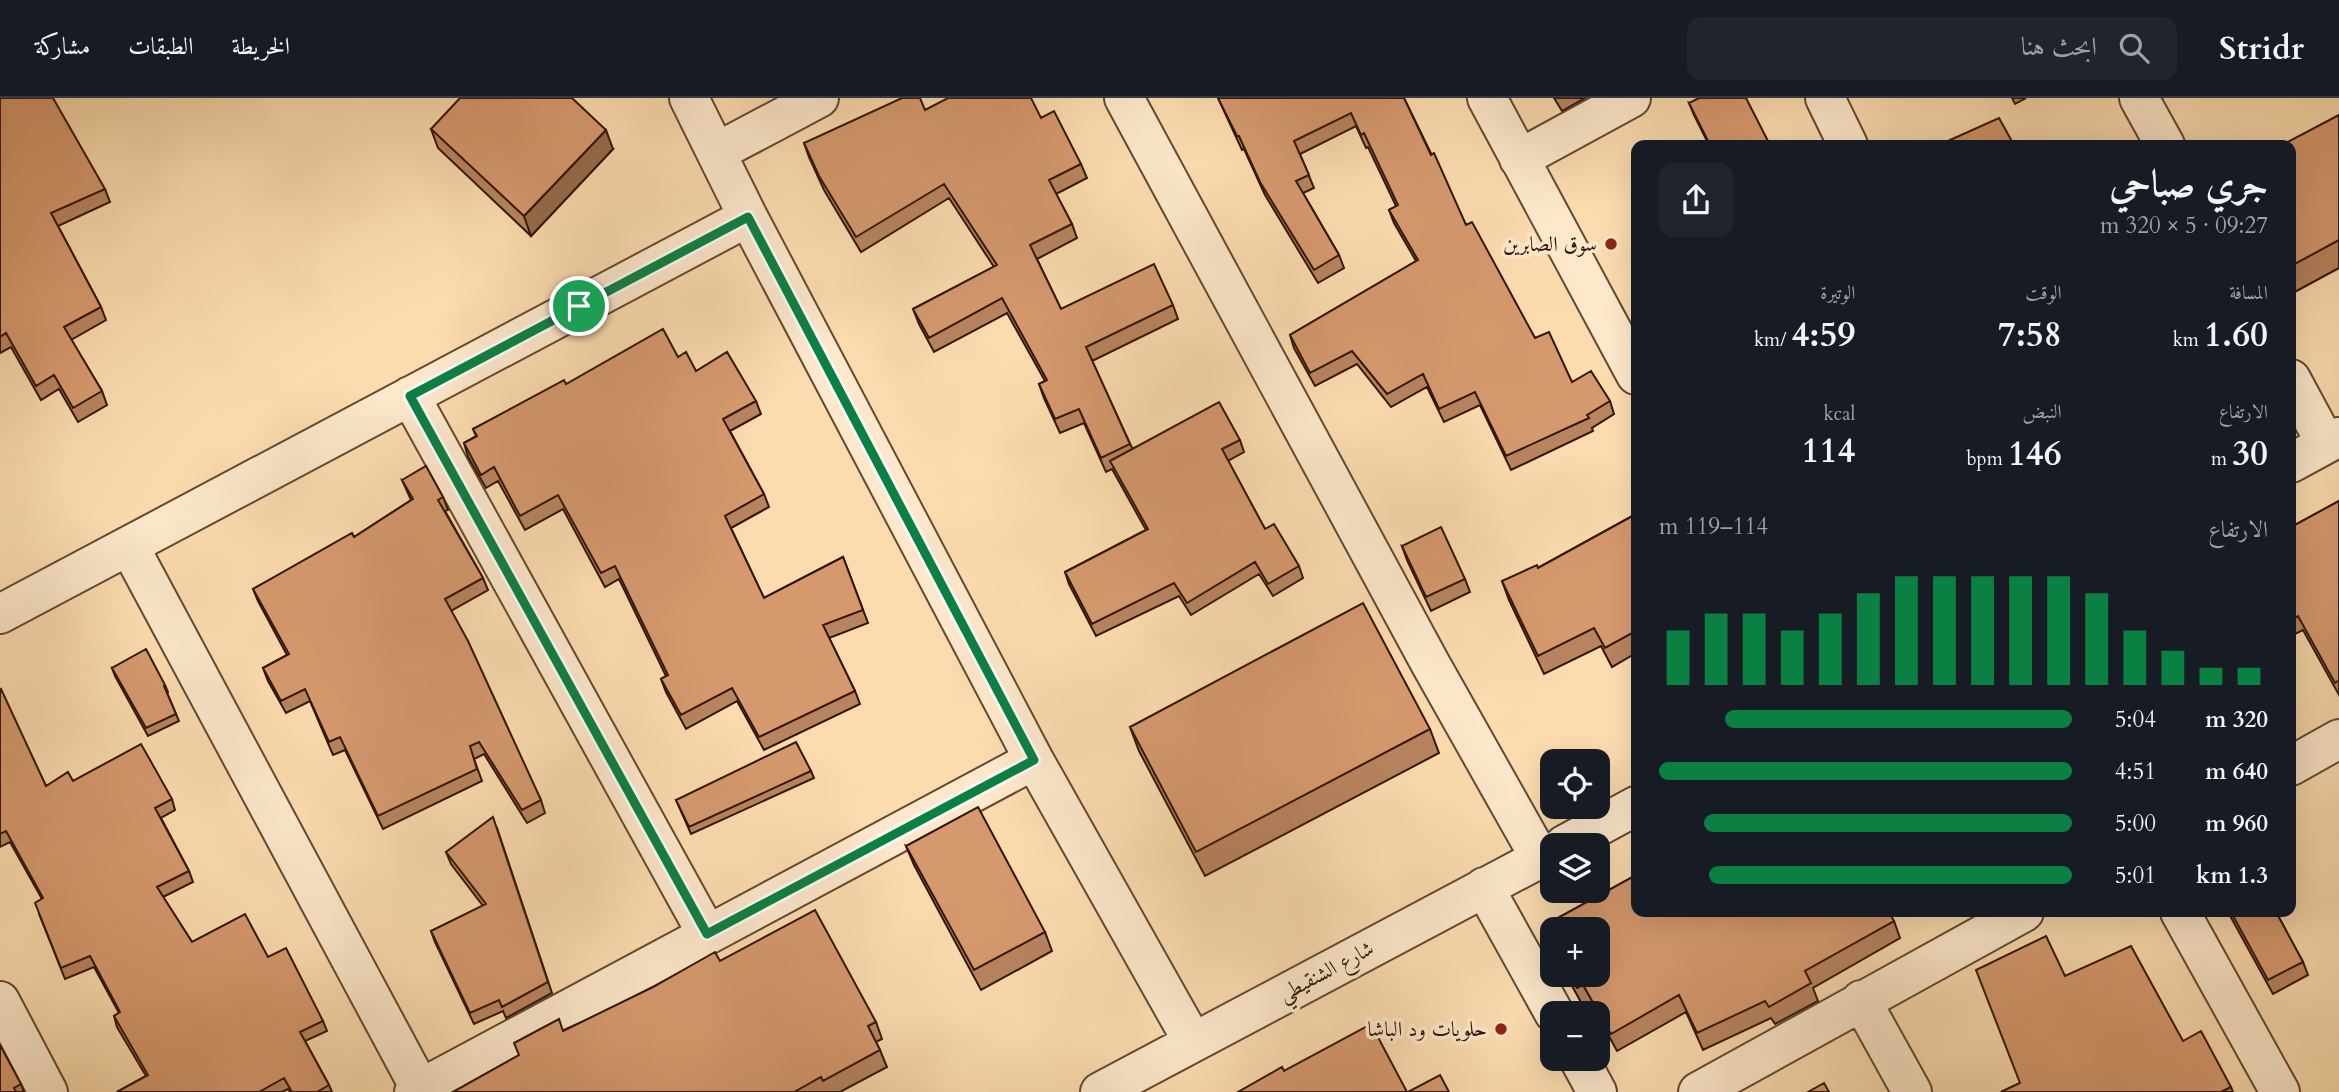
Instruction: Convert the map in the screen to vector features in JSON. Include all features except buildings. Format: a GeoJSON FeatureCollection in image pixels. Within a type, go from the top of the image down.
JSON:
{"type":"FeatureCollection","features":[{"type":"Feature","properties":{"kind":"street"},"geometry":{"type":"LineString","coordinates":[[689,98],[748,217],[1034,760],[1193,1042]]}},
{"type":"Feature","properties":{"kind":"street"},"geometry":{"type":"LineString","coordinates":[[717,152],[820,98]]}},
{"type":"Feature","properties":{"kind":"street"},"geometry":{"type":"LineString","coordinates":[[1124,98],[1430,663],[1540,833]]}},
{"type":"Feature","properties":{"kind":"street"},"geometry":{"type":"LineString","coordinates":[[1486,98],[1631,366]]}},
{"type":"Feature","properties":{"kind":"street"},"geometry":{"type":"LineString","coordinates":[[1519,159],[1631,98]]}},
{"type":"Feature","properties":{"kind":"street"},"geometry":{"type":"LineString","coordinates":[[1825,98],[1846,140]]}},
{"type":"Feature","properties":{"kind":"street"},"geometry":{"type":"LineString","coordinates":[[2139,98],[2162,140]]}},
{"type":"Feature","properties":{"kind":"street"},"geometry":{"type":"LineString","coordinates":[[0,614],[748,217]]}},
{"type":"Feature","properties":{"kind":"street"},"geometry":{"type":"LineString","coordinates":[[2296,386],[2333,441],[2296,460]]}},
{"type":"Feature","properties":{"kind":"street"},"geometry":{"type":"LineString","coordinates":[[410,396],[707,934]]}},
{"type":"Feature","properties":{"kind":"street"},"geometry":{"type":"LineString","coordinates":[[129,546],[419,1091],[1034,760]]}},
{"type":"Feature","properties":{"kind":"street"},"geometry":{"type":"LineString","coordinates":[[2296,763],[2339,739]]}},
{"type":"Feature","properties":{"kind":"street","name":"شارع الشنقيطي"},"geometry":{"type":"LineString","coordinates":[[1587,833],[1631,809]]}},
{"type":"Feature","properties":{"kind":"street","name":"شارع الشنقيطي"},"geometry":{"type":"LineString","coordinates":[[1100,1092],[1540,858]]}},
{"type":"Feature","properties":{"kind":"street"},"geometry":{"type":"LineString","coordinates":[[1484,887],[1547,1001]]}},
{"type":"Feature","properties":{"kind":"street"},"geometry":{"type":"LineString","coordinates":[[1698,1092],[2015,917]]}},
{"type":"Feature","properties":{"kind":"street"},"geometry":{"type":"LineString","coordinates":[[2183,917],[2280,1092]]}},
{"type":"Feature","properties":{"kind":"street"},"geometry":{"type":"LineString","coordinates":[[1861,1000],[1912,1092]]}},
{"type":"Feature","properties":{"kind":"street"},"geometry":{"type":"LineString","coordinates":[[0,1001],[48,1092]]}},
{"type":"Feature","properties":{"kind":"street"},"geometry":{"type":"LineString","coordinates":[[1586,1071],[1597,1092]]}},
{"type":"Feature","properties":{"kind":"place","name":"سوق الصابرين"},"geometry":{"type":"Point","coordinates":[1611,244]}},
{"type":"Feature","properties":{"kind":"place","name":"حلويات ود الباشا"},"geometry":{"type":"Point","coordinates":[1501,1029]}},
{"type":"Feature","properties":{"kind":"route"},"geometry":{"type":"LineString","coordinates":[[748,217],[1034,760],[707,934],[410,396],[579,306],[748,217]]}}]}
